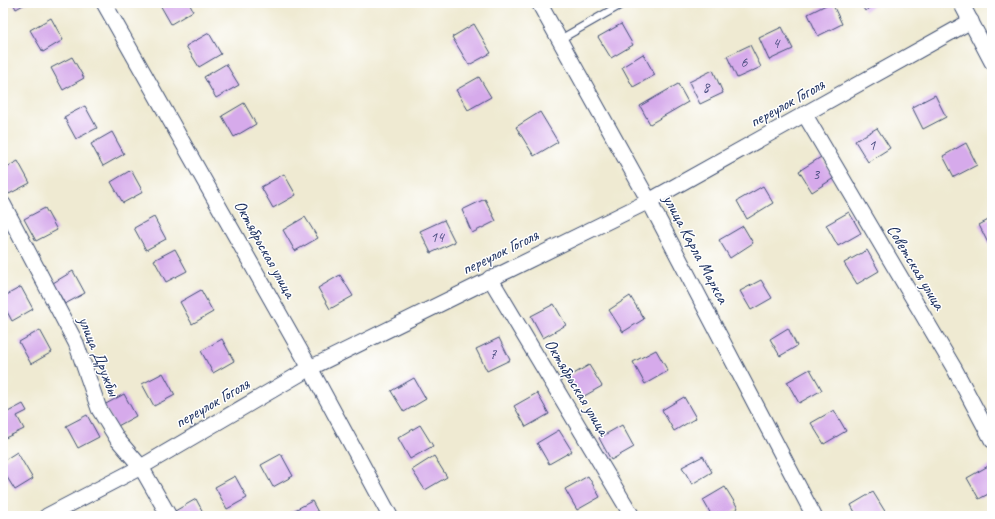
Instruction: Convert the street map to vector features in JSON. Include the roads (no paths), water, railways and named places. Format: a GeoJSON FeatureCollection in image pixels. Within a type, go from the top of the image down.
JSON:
{"type":"FeatureCollection","features":[{"type":"Feature","properties":{"kind":"street","name":"Октябрьская улица"},"geometry":{"type":"LineString","coordinates":[[104,3],[310,368],[390,516]]}},
{"type":"Feature","properties":{"kind":"street","name":"улица Карла Маркса"},"geometry":{"type":"LineString","coordinates":[[539,3],[649,200],[814,516]]}},
{"type":"Feature","properties":{"kind":"street"},"geometry":{"type":"LineString","coordinates":[[961,3],[992,62]]}},
{"type":"Feature","properties":{"kind":"street","name":"переулок Гоголя"},"geometry":{"type":"LineString","coordinates":[[47,516],[141,467],[310,368],[649,200],[971,21]]}},
{"type":"Feature","properties":{"kind":"street","name":"Советская улица"},"geometry":{"type":"LineString","coordinates":[[804,115],[954,368],[992,440]]}},
{"type":"Feature","properties":{"kind":"street","name":"улица Дружбы"},"geometry":{"type":"LineString","coordinates":[[3,204],[76,344],[100,409],[118,440],[141,467],[169,516]]}},
{"type":"Feature","properties":{"kind":"street","name":"Октябрьская улица"},"geometry":{"type":"LineString","coordinates":[[490,278],[632,516]]}},
{"type":"Feature","properties":{"kind":"lane"},"geometry":{"type":"LineString","coordinates":[[560,40],[624,3]]}}]}
